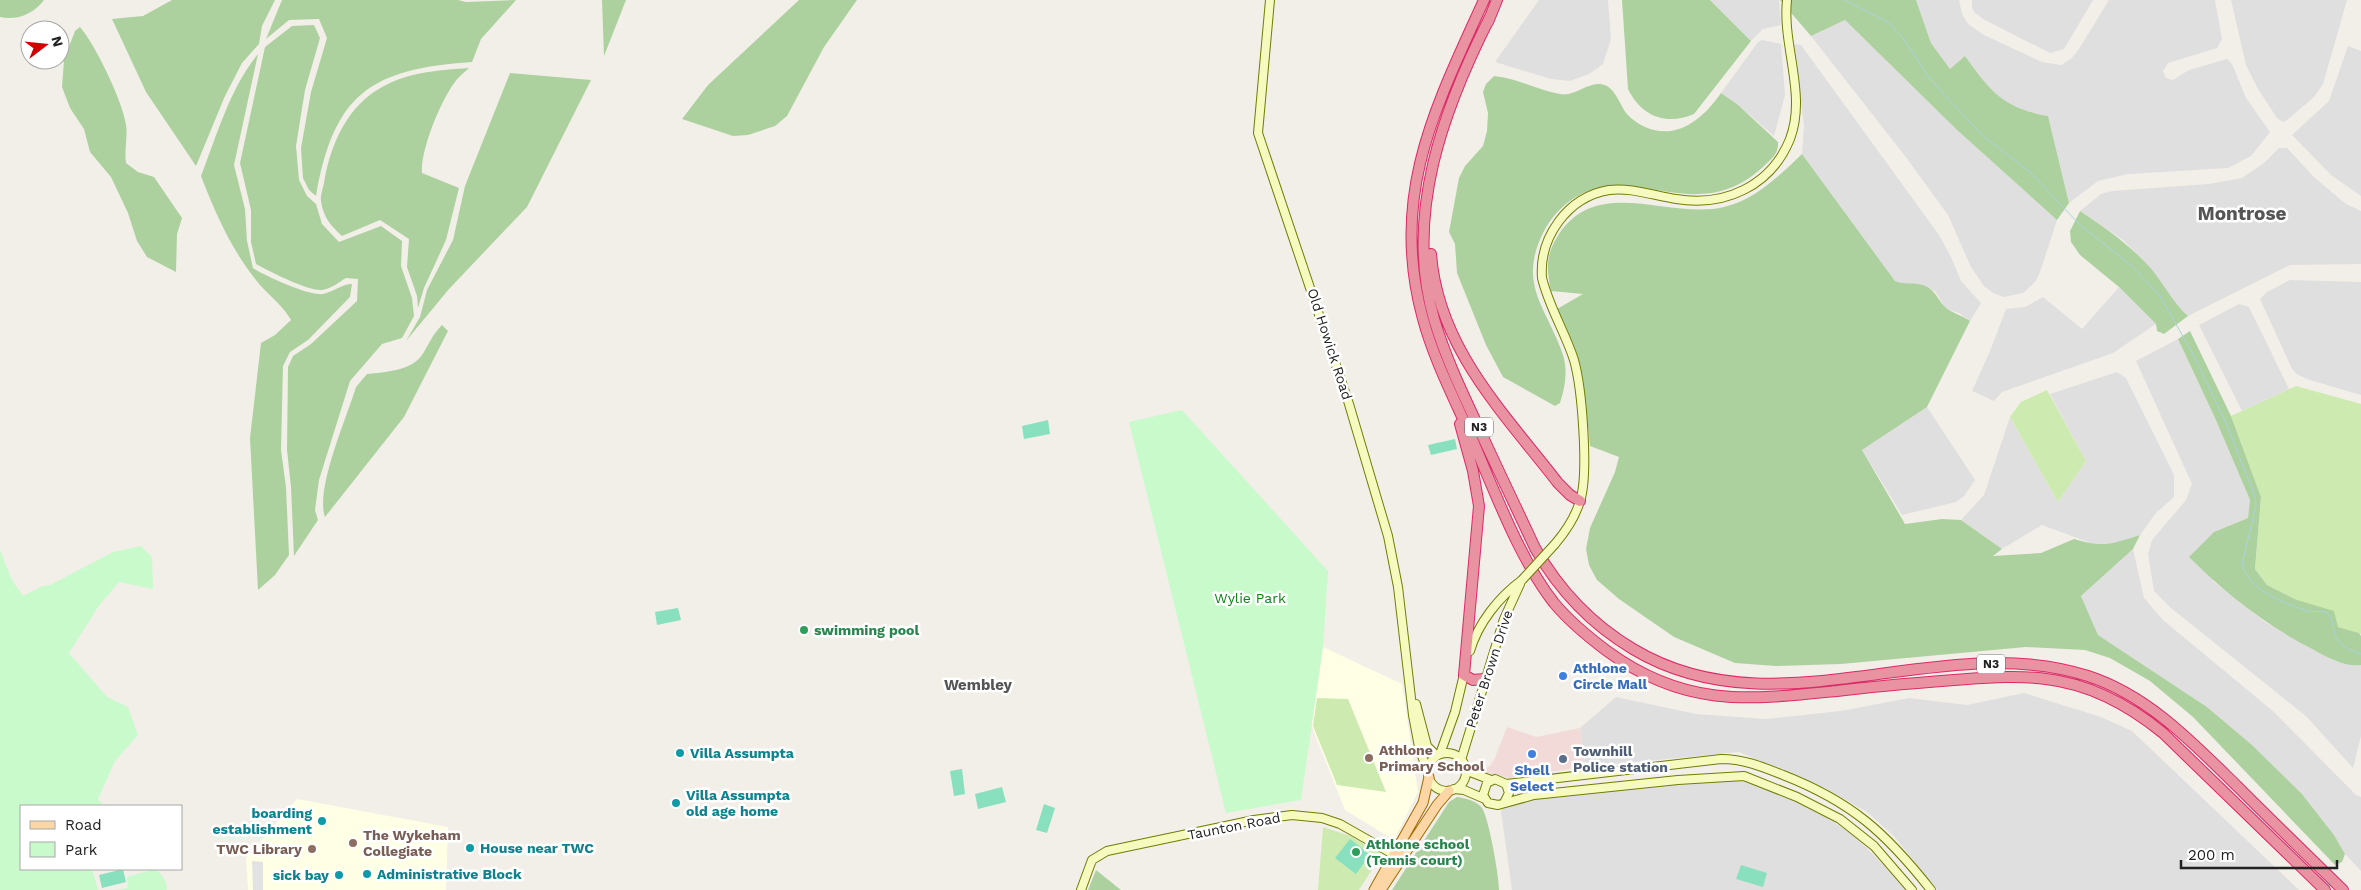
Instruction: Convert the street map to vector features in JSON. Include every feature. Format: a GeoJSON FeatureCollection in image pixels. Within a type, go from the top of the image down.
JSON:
{"type":"FeatureCollection","features":[{"type":"Feature","properties":{"kind":"highway","name":"N3"},"geometry":{"type":"LineString","coordinates":[[1484,0],[1427,131],[1420,159],[1412,215],[1414,280],[1423,322],[1437,359],[1525,556],[1543,588],[1576,626],[1624,662],[1675,686],[1702,694],[1728,698],[1774,698],[1873,687],[2008,677],[2045,679],[2091,691],[2134,712],[2163,733],[2325,890]]}},
{"type":"Feature","properties":{"kind":"highway"},"geometry":{"type":"LineString","coordinates":[[1497,0],[1478,45],[1439,151],[1427,224],[1435,280],[1448,325],[1463,358],[1485,392],[1558,483],[1570,495],[1580,501]]}},
{"type":"Feature","properties":{"kind":"highway","name":"N3"},"geometry":{"type":"LineString","coordinates":[[1427,224],[1428,293],[1442,342],[1535,548],[1546,568],[1579,608],[1619,641],[1664,665],[1710,679],[1735,683],[1783,684],[1994,664],[2044,667],[2086,676],[2108,684],[2137,699],[2171,723],[2343,890]]}},
{"type":"Feature","properties":{"kind":"highway"},"geometry":{"type":"LineString","coordinates":[[1437,359],[1467,447],[1479,506],[1464,675],[1473,680],[1484,679]]}},
{"type":"Feature","properties":{"kind":"main road"},"geometry":{"type":"LineString","coordinates":[[1381,890],[1423,803],[1428,775]]}},
{"type":"Feature","properties":{"kind":"main road"},"geometry":{"type":"LineString","coordinates":[[1374,890],[1437,805],[1452,790]]}},
{"type":"Feature","properties":{"kind":"street","name":"Old Howick Road"},"geometry":{"type":"LineString","coordinates":[[1270,0],[1258,133],[1268,168],[1319,310],[1378,501],[1394,560],[1418,739],[1428,775]]}},
{"type":"Feature","properties":{"kind":"street","name":"Peter Brown Drive"},"geometry":{"type":"LineString","coordinates":[[1438,755],[1455,712],[1472,644],[1482,623],[1498,603],[1556,544],[1572,522],[1583,491],[1580,390],[1574,360],[1542,278],[1541,266],[1546,245],[1557,222],[1566,212],[1595,194],[1609,190],[1624,190],[1689,201],[1717,200],[1729,198],[1753,184],[1770,170],[1784,151],[1794,124],[1796,98],[1787,33],[1787,0]]}},
{"type":"Feature","properties":{"kind":"street","name":"Peter Brown Drive"},"geometry":{"type":"LineString","coordinates":[[1461,760],[1484,679],[1504,619],[1522,580]]}},
{"type":"Feature","properties":{"kind":"street","name":"Old Howick Road"},"geometry":{"type":"LineString","coordinates":[[1412,691],[1428,746],[1438,755]]}},
{"type":"Feature","properties":{"kind":"street"},"geometry":{"type":"LineString","coordinates":[[1452,790],[1463,781],[1465,770],[1461,760],[1451,754],[1438,755],[1430,763],[1428,775],[1439,789],[1452,790],[1464,790],[1485,799],[1493,805],[1534,795],[1740,775],[1807,801],[1840,819],[1874,846],[1912,890]]}},
{"type":"Feature","properties":{"kind":"street"},"geometry":{"type":"LineString","coordinates":[[1465,770],[1490,780],[1499,780],[1506,784],[1730,759],[1753,764],[1813,787],[1855,811],[1876,827],[1931,890]]}},
{"type":"Feature","properties":{"kind":"street"},"geometry":{"type":"LineString","coordinates":[[1563,777],[1564,793]]}},
{"type":"Feature","properties":{"kind":"street"},"geometry":{"type":"LineString","coordinates":[[1485,799],[1483,790],[1490,780]]}},
{"type":"Feature","properties":{"kind":"street"},"geometry":{"type":"LineString","coordinates":[[1797,797],[1802,782]]}},
{"type":"Feature","properties":{"kind":"street"},"geometry":{"type":"LineString","coordinates":[[1505,802],[1509,793],[1506,784]]}},
{"type":"Feature","properties":{"kind":"street"},"geometry":{"type":"LineString","coordinates":[[1807,801],[1813,787]]}},
{"type":"Feature","properties":{"kind":"street","name":"Taunton Road"},"geometry":{"type":"LineString","coordinates":[[1081,890],[1092,860],[1100,853],[1278,816],[1307,815],[1332,820],[1398,857]]}},
{"type":"Feature","properties":{"kind":"shaded area"},"geometry":{"type":"Polygon","coordinates":[[[1539,0],[1608,0],[1611,39],[1603,64],[1589,74],[1570,81],[1551,79],[1495,62],[1539,0]]]}},
{"type":"Feature","properties":{"kind":"shaded area"},"geometry":{"type":"Polygon","coordinates":[[[1710,0],[1779,0],[1781,25],[1763,29],[1751,41],[1710,0]]]}},
{"type":"Feature","properties":{"kind":"shaded area"},"geometry":{"type":"Polygon","coordinates":[[[1916,0],[1959,0],[1962,14],[1968,24],[1984,35],[2042,62],[2061,65],[2071,59],[2079,49],[2109,0],[2215,0],[2222,39],[2217,48],[2168,63],[2163,71],[2166,78],[2173,80],[2189,70],[2227,59],[2232,64],[2246,98],[2270,132],[2251,156],[2228,168],[2128,174],[2098,181],[2069,203],[2048,116],[2023,111],[2002,101],[1965,56],[1950,69],[1931,43],[1916,0]]]}},
{"type":"Feature","properties":{"kind":"shaded area"},"geometry":{"type":"Polygon","coordinates":[[[1972,0],[2093,0],[2064,49],[2050,53],[1983,19],[1974,12],[1972,0]]]}},
{"type":"Feature","properties":{"kind":"shaded area"},"geometry":{"type":"Polygon","coordinates":[[[2231,0],[2347,0],[2323,84],[2314,97],[2283,122],[2277,118],[2258,89],[2246,65],[2231,0]]]}},
{"type":"Feature","properties":{"kind":"shaded area"},"geometry":{"type":"Polygon","coordinates":[[[1845,20],[1956,129],[2057,220],[2040,272],[2035,282],[2023,293],[2004,297],[1993,293],[1984,286],[1971,267],[1948,215],[1905,156],[1811,36],[1845,20]]]}},
{"type":"Feature","properties":{"kind":"shaded area"},"geometry":{"type":"Polygon","coordinates":[[[1762,40],[1781,44],[1785,95],[1774,136],[1737,104],[1721,93],[1758,42],[1762,40]]]}},
{"type":"Feature","properties":{"kind":"shaded area"},"geometry":{"type":"Polygon","coordinates":[[[1793,44],[1801,45],[1939,235],[1961,281],[1981,303],[1970,321],[1959,313],[1946,309],[1935,291],[1922,285],[1902,284],[1895,281],[1802,154],[1804,125],[1793,44]]]}},
{"type":"Feature","properties":{"kind":"shaded area"},"geometry":{"type":"Polygon","coordinates":[[[2348,46],[2361,51],[2361,196],[2331,175],[2292,135],[2329,101],[2348,46]]]}},
{"type":"Feature","properties":{"kind":"shaded area"},"geometry":{"type":"Polygon","coordinates":[[[2279,148],[2287,148],[2315,178],[2346,204],[2361,211],[2361,264],[2290,265],[2188,316],[2176,305],[2149,266],[2123,240],[2080,211],[2101,194],[2112,191],[2209,184],[2242,178],[2264,163],[2279,148]]]}},
{"type":"Feature","properties":{"kind":"shaded area"},"geometry":{"type":"Polygon","coordinates":[[[2290,280],[2361,282],[2361,395],[2310,380],[2298,375],[2292,369],[2260,299],[2267,292],[2290,280]]]}},
{"type":"Feature","properties":{"kind":"shaded area"},"geometry":{"type":"Polygon","coordinates":[[[2119,287],[2156,324],[2113,353],[2002,392],[1994,401],[1972,391],[2006,309],[2025,307],[2043,297],[2082,329],[2119,287]]]}},
{"type":"Feature","properties":{"kind":"shaded area"},"geometry":{"type":"Polygon","coordinates":[[[2239,304],[2249,307],[2289,389],[2242,411],[2199,325],[2239,304]]]}},
{"type":"Feature","properties":{"kind":"shaded area"},"geometry":{"type":"Polygon","coordinates":[[[2178,339],[2215,418],[2250,500],[2248,518],[2214,532],[2213,581],[2265,622],[2308,647],[2335,661],[2361,665],[2361,736],[2353,768],[2307,717],[2171,608],[2154,591],[2148,554],[2152,540],[2186,500],[2192,484],[2136,361],[2178,339]]]}},
{"type":"Feature","properties":{"kind":"shaded area"},"geometry":{"type":"Polygon","coordinates":[[[2117,372],[2126,378],[2174,475],[2174,497],[2156,513],[2140,535],[2109,545],[2096,545],[2042,525],[2002,549],[1961,520],[1984,495],[2010,417],[2058,502],[2086,461],[2050,394],[2117,372]]]}},
{"type":"Feature","properties":{"kind":"shaded area"},"geometry":{"type":"Polygon","coordinates":[[[1927,407],[1975,480],[1964,496],[1956,502],[1902,515],[1862,450],[1927,407]]]}},
{"type":"Feature","properties":{"kind":"shaded area"},"geometry":{"type":"Polygon","coordinates":[[[2133,549],[2144,598],[2163,620],[2274,712],[2356,795],[2361,797],[2361,871],[2345,854],[2334,835],[2302,794],[2252,745],[2207,707],[2098,635],[2081,596],[2133,549]]]}},
{"type":"Feature","properties":{"kind":"shaded area","name":"Athlone Primary School"},"geometry":{"type":"Polygon","coordinates":[[[1323,647],[1402,684],[1418,792],[1394,840],[1345,810],[1311,724],[1323,647]]]}},
{"type":"Feature","properties":{"kind":"shaded area"},"geometry":{"type":"Polygon","coordinates":[[[2024,693],[2101,717],[2132,731],[2299,890],[1937,890],[1894,836],[1867,812],[1825,788],[1739,752],[1585,767],[1580,728],[1616,697],[1696,714],[1766,719],[1841,711],[1909,698],[1967,705],[2024,693]]]}},
{"type":"Feature","properties":{"kind":"shaded area"},"geometry":{"type":"Polygon","coordinates":[[[1507,727],[1536,737],[1580,728],[1585,767],[1509,778],[1480,771],[1490,766],[1494,760],[1507,727]]]}},
{"type":"Feature","properties":{"kind":"shaded area"},"geometry":{"type":"Polygon","coordinates":[[[1737,778],[1789,798],[1828,818],[1857,838],[1908,890],[1512,890],[1501,811],[1506,802],[1737,778]]]}},
{"type":"Feature","properties":{"kind":"shaded area","name":"The Wykeham Collegiate"},"geometry":{"type":"Polygon","coordinates":[[[297,799],[448,827],[446,890],[248,890],[246,858],[297,799]]]}},
{"type":"Feature","properties":{"kind":"shaded area"},"geometry":{"type":"Polygon","coordinates":[[[252,861],[263,862],[263,890],[253,890],[252,861]]]}},
{"type":"Feature","properties":{"kind":"green space"},"geometry":{"type":"Polygon","coordinates":[[[0,0],[44,0],[30,13],[6,18],[0,17],[0,0]]]}},
{"type":"Feature","properties":{"kind":"green space"},"geometry":{"type":"Polygon","coordinates":[[[172,0],[275,0],[262,26],[259,44],[242,63],[225,96],[196,166],[146,92],[112,19],[143,16],[172,0]]]}},
{"type":"Feature","properties":{"kind":"green space"},"geometry":{"type":"Polygon","coordinates":[[[282,0],[458,0],[466,2],[516,0],[481,39],[472,62],[407,72],[383,81],[362,93],[346,111],[334,133],[324,161],[316,196],[309,190],[303,178],[301,148],[311,92],[327,38],[319,19],[289,20],[266,39],[282,0]]]}},
{"type":"Feature","properties":{"kind":"green space"},"geometry":{"type":"Polygon","coordinates":[[[602,0],[626,0],[604,56],[602,0]]]}},
{"type":"Feature","properties":{"kind":"green space"},"geometry":{"type":"Polygon","coordinates":[[[799,0],[857,0],[824,47],[787,116],[775,126],[748,135],[733,136],[682,119],[708,85],[799,0]]]}},
{"type":"Feature","properties":{"kind":"green space"},"geometry":{"type":"Polygon","coordinates":[[[1622,0],[1710,0],[1751,41],[1694,114],[1674,119],[1655,116],[1640,106],[1628,89],[1622,0]]]}},
{"type":"Feature","properties":{"kind":"green space"},"geometry":{"type":"Polygon","coordinates":[[[1780,0],[1916,0],[1931,43],[1950,69],[1965,56],[1991,89],[1999,96],[2020,108],[2048,116],[2069,203],[2057,220],[1956,129],[1845,20],[1811,36],[1780,0]]]}},
{"type":"Feature","properties":{"kind":"green space"},"geometry":{"type":"Polygon","coordinates":[[[314,25],[320,38],[305,90],[296,146],[299,180],[307,196],[316,204],[322,224],[339,242],[381,226],[402,241],[401,266],[412,298],[414,316],[402,338],[382,344],[350,381],[319,480],[315,510],[318,520],[294,556],[291,487],[287,450],[288,367],[293,356],[311,344],[357,301],[358,279],[346,278],[329,288],[315,289],[288,280],[256,264],[251,242],[251,210],[240,163],[265,47],[292,26],[314,25]]]}},
{"type":"Feature","properties":{"kind":"green space"},"geometry":{"type":"Polygon","coordinates":[[[80,27],[93,46],[120,102],[126,130],[126,163],[138,172],[154,177],[182,218],[177,234],[176,272],[147,257],[137,241],[128,213],[111,177],[90,152],[84,129],[70,108],[62,87],[63,70],[70,70],[70,44],[75,31],[80,27]]]}},
{"type":"Feature","properties":{"kind":"green space"},"geometry":{"type":"Polygon","coordinates":[[[258,54],[234,165],[245,209],[247,241],[253,268],[288,285],[317,294],[327,293],[352,284],[350,297],[308,340],[290,352],[283,366],[281,450],[286,487],[289,555],[275,575],[258,590],[250,438],[261,343],[275,335],[291,320],[281,306],[250,273],[233,247],[201,176],[232,97],[248,67],[258,54]]]}},
{"type":"Feature","properties":{"kind":"green space"},"geometry":{"type":"Polygon","coordinates":[[[469,68],[456,80],[449,90],[432,126],[424,152],[422,173],[459,188],[446,240],[424,288],[418,308],[417,296],[407,267],[409,239],[380,220],[342,236],[331,225],[326,216],[321,201],[322,192],[336,140],[360,103],[371,94],[394,81],[436,71],[469,68]]]}},
{"type":"Feature","properties":{"kind":"green space"},"geometry":{"type":"Polygon","coordinates":[[[510,73],[591,80],[527,207],[449,289],[406,341],[420,317],[427,290],[453,240],[465,186],[510,73]]]}},
{"type":"Feature","properties":{"kind":"green space"},"geometry":{"type":"Polygon","coordinates":[[[1494,76],[1511,79],[1560,94],[1570,94],[1595,84],[1605,85],[1613,91],[1631,118],[1645,127],[1657,131],[1668,131],[1688,125],[1706,111],[1721,93],[1737,104],[1778,142],[1776,153],[1763,167],[1738,184],[1714,192],[1690,194],[1620,186],[1598,188],[1576,197],[1557,213],[1543,233],[1536,252],[1533,268],[1534,283],[1538,297],[1565,361],[1566,373],[1563,391],[1560,403],[1555,406],[1503,377],[1486,345],[1457,273],[1455,244],[1449,232],[1459,178],[1465,166],[1483,146],[1487,131],[1488,113],[1483,92],[1486,84],[1494,76]]]}},
{"type":"Feature","properties":{"kind":"green space"},"geometry":{"type":"Polygon","coordinates":[[[1802,154],[1895,281],[1920,284],[1927,287],[1947,309],[1970,321],[1927,407],[1862,450],[1905,524],[1942,519],[1961,520],[2002,549],[1993,556],[2041,553],[2074,539],[2107,544],[2140,535],[2133,549],[2081,596],[2098,635],[2207,707],[2252,745],[2302,794],[2334,835],[2345,854],[2342,862],[2335,865],[2193,717],[2150,681],[2110,658],[2085,650],[2026,647],[1841,664],[1776,666],[1735,663],[1674,637],[1619,599],[1597,580],[1589,565],[1586,549],[1590,528],[1615,472],[1619,457],[1590,446],[1583,379],[1578,360],[1557,309],[1583,294],[1551,291],[1548,261],[1555,241],[1575,216],[1594,207],[1614,203],[1636,203],[1703,209],[1735,204],[1757,193],[1802,154]]]}},
{"type":"Feature","properties":{"kind":"green space"},"geometry":{"type":"Polygon","coordinates":[[[2080,211],[2139,256],[2153,270],[2188,316],[2164,334],[2157,331],[2156,324],[2119,287],[2080,255],[2071,242],[2070,231],[2080,211]]]}},
{"type":"Feature","properties":{"kind":"green space"},"geometry":{"type":"Polygon","coordinates":[[[442,325],[448,331],[404,417],[325,517],[323,505],[324,489],[328,471],[356,387],[367,374],[405,368],[417,360],[442,325]]]}},
{"type":"Feature","properties":{"kind":"green space"},"geometry":{"type":"Polygon","coordinates":[[[2190,331],[2231,416],[2261,497],[2255,569],[2267,585],[2297,600],[2334,611],[2338,627],[2359,633],[2361,636],[2361,665],[2349,665],[2331,659],[2280,631],[2233,597],[2189,557],[2214,532],[2248,518],[2250,500],[2215,418],[2178,339],[2190,331]]]}},
{"type":"Feature","properties":{"kind":"green space"},"geometry":{"type":"Polygon","coordinates":[[[2296,386],[2361,404],[2361,634],[2338,627],[2297,600],[2267,585],[2255,569],[2261,497],[2231,416],[2296,386]]]}},
{"type":"Feature","properties":{"kind":"green space"},"geometry":{"type":"Polygon","coordinates":[[[2047,390],[2086,461],[2058,502],[2010,417],[2021,402],[2047,390]]]}},
{"type":"Feature","properties":{"kind":"green space","name":"Wylie Park"},"geometry":{"type":"Polygon","coordinates":[[[1182,410],[1328,571],[1323,647],[1301,800],[1226,813],[1129,422],[1182,410]]]}},
{"type":"Feature","properties":{"kind":"green space"},"geometry":{"type":"Polygon","coordinates":[[[1048,420],[1050,434],[1024,439],[1022,426],[1048,420]]]}},
{"type":"Feature","properties":{"kind":"green space"},"geometry":{"type":"Polygon","coordinates":[[[1455,439],[1457,449],[1431,455],[1428,445],[1455,439]]]}},
{"type":"Feature","properties":{"kind":"green space"},"geometry":{"type":"Polygon","coordinates":[[[141,546],[152,557],[153,589],[119,582],[98,607],[69,653],[107,697],[128,707],[138,735],[115,761],[98,799],[102,805],[20,805],[20,870],[92,870],[98,890],[0,890],[0,550],[12,580],[23,596],[42,586],[50,585],[113,552],[141,546]]]}},
{"type":"Feature","properties":{"kind":"green space"},"geometry":{"type":"Polygon","coordinates":[[[678,608],[681,620],[657,625],[655,612],[678,608]]]}},
{"type":"Feature","properties":{"kind":"green space"},"geometry":{"type":"Polygon","coordinates":[[[1317,698],[1348,699],[1386,792],[1337,785],[1313,726],[1317,698]]]}},
{"type":"Feature","properties":{"kind":"green space"},"geometry":{"type":"Polygon","coordinates":[[[962,769],[965,794],[954,796],[950,771],[962,769]]]}},
{"type":"Feature","properties":{"kind":"green space"},"geometry":{"type":"Polygon","coordinates":[[[1002,787],[1006,802],[978,809],[975,794],[1002,787]]]}},
{"type":"Feature","properties":{"kind":"green space"},"geometry":{"type":"Polygon","coordinates":[[[1457,797],[1474,802],[1482,808],[1485,814],[1493,848],[1499,890],[1392,890],[1449,802],[1457,797]]]}},
{"type":"Feature","properties":{"kind":"green space"},"geometry":{"type":"Polygon","coordinates":[[[1044,804],[1055,808],[1047,833],[1036,830],[1044,804]]]}},
{"type":"Feature","properties":{"kind":"green space"},"geometry":{"type":"Polygon","coordinates":[[[1323,827],[1350,836],[1382,854],[1359,890],[1318,890],[1323,827]]]}},
{"type":"Feature","properties":{"kind":"green space"},"geometry":{"type":"Polygon","coordinates":[[[1350,839],[1370,855],[1356,874],[1335,858],[1350,839]]]}},
{"type":"Feature","properties":{"kind":"green space"},"geometry":{"type":"Polygon","coordinates":[[[1741,865],[1767,873],[1763,887],[1736,879],[1741,865]]]}},
{"type":"Feature","properties":{"kind":"green space"},"geometry":{"type":"Polygon","coordinates":[[[123,870],[126,882],[102,888],[99,875],[123,870]]]}},
{"type":"Feature","properties":{"kind":"green space"},"geometry":{"type":"Polygon","coordinates":[[[156,870],[164,878],[167,890],[114,890],[128,888],[127,877],[156,870]]]}},
{"type":"Feature","properties":{"kind":"green space"},"geometry":{"type":"Polygon","coordinates":[[[1096,870],[1121,890],[1088,890],[1096,870]]]}},
{"type":"Feature","properties":{"kind":"waterway"},"geometry":{"type":"LineString","coordinates":[[1845,0],[1889,23],[1903,38],[1930,79],[1982,135],[2031,173],[2080,225],[2131,265],[2160,296],[2194,356],[2226,423],[2255,496],[2256,506],[2242,564],[2246,573],[2259,588],[2277,599],[2308,611],[2322,612],[2330,615],[2338,641],[2345,647],[2361,654]]}},
{"type":"Feature","properties":{"kind":"place","name":"swimming pool"},"geometry":{"type":"Point","coordinates":[804,630]}},
{"type":"Feature","properties":{"kind":"place","name":"Athlone Circle Mall"},"geometry":{"type":"Point","coordinates":[1563,676]}},
{"type":"Feature","properties":{"kind":"place","name":"Villa Assumpta"},"geometry":{"type":"Point","coordinates":[680,753]}},
{"type":"Feature","properties":{"kind":"place","name":"Shell Select"},"geometry":{"type":"Point","coordinates":[1532,754]}},
{"type":"Feature","properties":{"kind":"place","name":"Athlone Primary School"},"geometry":{"type":"Point","coordinates":[1369,758]}},
{"type":"Feature","properties":{"kind":"place","name":"Townhill Police station"},"geometry":{"type":"Point","coordinates":[1563,759]}},
{"type":"Feature","properties":{"kind":"place","name":"Villa Assumpta old age home"},"geometry":{"type":"Point","coordinates":[676,803]}},
{"type":"Feature","properties":{"kind":"place","name":"boarding establishment"},"geometry":{"type":"Point","coordinates":[322,821]}},
{"type":"Feature","properties":{"kind":"place","name":"The Wykeham Collegiate"},"geometry":{"type":"Point","coordinates":[353,843]}},
{"type":"Feature","properties":{"kind":"place","name":"House near TWC"},"geometry":{"type":"Point","coordinates":[470,848]}},
{"type":"Feature","properties":{"kind":"place","name":"TWC Library"},"geometry":{"type":"Point","coordinates":[312,849]}},
{"type":"Feature","properties":{"kind":"place","name":"Athlone school (Tennis court)"},"geometry":{"type":"Point","coordinates":[1356,852]}},
{"type":"Feature","properties":{"kind":"place","name":"Administrative Block"},"geometry":{"type":"Point","coordinates":[367,874]}},
{"type":"Feature","properties":{"kind":"place","name":"sick bay"},"geometry":{"type":"Point","coordinates":[339,875]}},
{"type":"Feature","properties":{"kind":"district","name":"Montrose"},"geometry":{"type":"Point","coordinates":[2242,213]}},
{"type":"Feature","properties":{"kind":"district","name":"Wembley"},"geometry":{"type":"Point","coordinates":[978,685]}}]}
